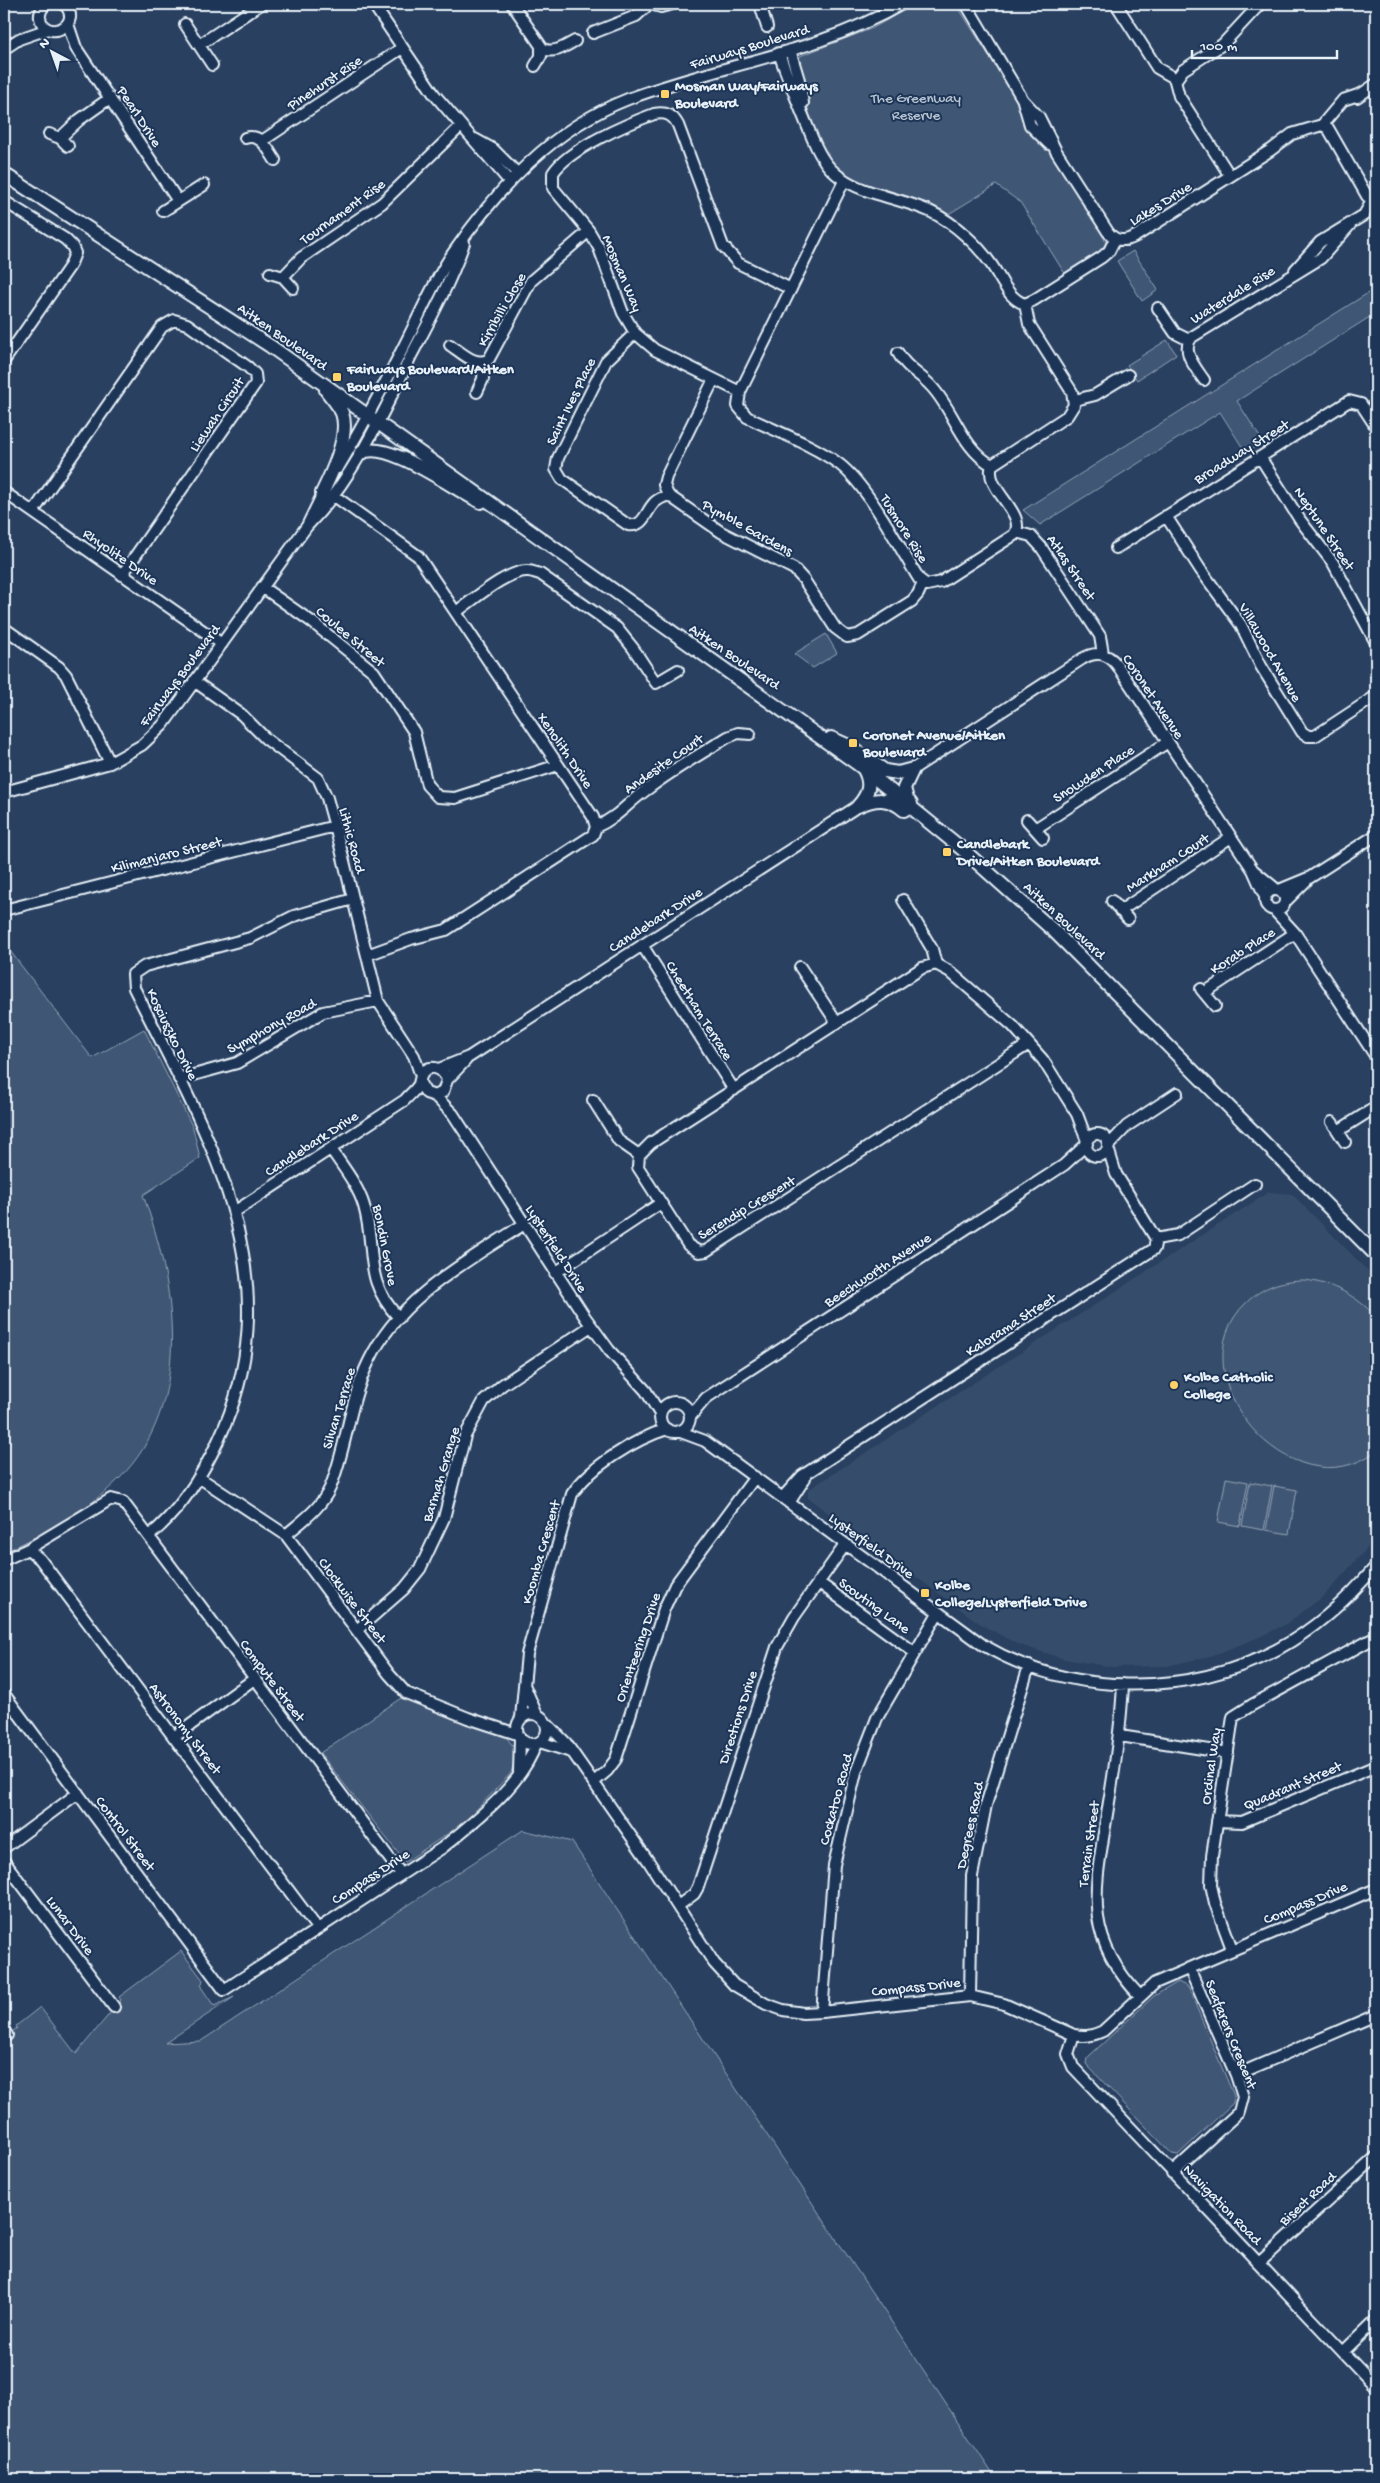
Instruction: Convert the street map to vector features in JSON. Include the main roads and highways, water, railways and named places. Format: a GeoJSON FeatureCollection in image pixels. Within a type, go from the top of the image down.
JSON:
{"type":"FeatureCollection","features":[{"type":"Feature","properties":{"kind":"main road","name":"Aitken Boulevard"},"geometry":{"type":"LineString","coordinates":[[4,174],[221,312],[509,514],[644,614],[810,728],[862,767],[996,878],[1099,974],[1376,1255]]}},
{"type":"Feature","properties":{"kind":"main road"},"geometry":{"type":"LineString","coordinates":[[317,379],[337,404],[344,420],[328,494]]}},
{"type":"Feature","properties":{"kind":"main road"},"geometry":{"type":"LineString","coordinates":[[360,454],[373,449],[401,456],[472,498],[509,514]]}},
{"type":"Feature","properties":{"kind":"main road"},"geometry":{"type":"LineString","coordinates":[[810,728],[850,746],[885,771],[898,773],[913,769],[904,788],[907,799],[917,811]]}},
{"type":"Feature","properties":{"kind":"main road"},"geometry":{"type":"LineString","coordinates":[[862,767],[868,778],[869,790],[858,806],[880,799],[891,801],[944,844],[996,878]]}},
{"type":"Feature","properties":{"kind":"place","name":"Mosman Way/Fairways Boulevard"},"geometry":{"type":"Point","coordinates":[665,94]}},
{"type":"Feature","properties":{"kind":"place","name":"Fairways Boulevard/Aitken Boulevard"},"geometry":{"type":"Point","coordinates":[337,377]}},
{"type":"Feature","properties":{"kind":"place","name":"Coronet Avenue/Aitken Boulevard"},"geometry":{"type":"Point","coordinates":[853,743]}},
{"type":"Feature","properties":{"kind":"place","name":"Candlebark Drive/Aitken Boulevard"},"geometry":{"type":"Point","coordinates":[947,852]}},
{"type":"Feature","properties":{"kind":"place","name":"Kolbe Catholic College"},"geometry":{"type":"Point","coordinates":[1174,1385]}},
{"type":"Feature","properties":{"kind":"place","name":"Kolbe College/Lysterfield Drive"},"geometry":{"type":"Point","coordinates":[925,1593]}},
{"type":"Feature","properties":{"kind":"park label","name":"The Greenway Reserve"},"geometry":{"type":"Point","coordinates":[916,106]}}]}
